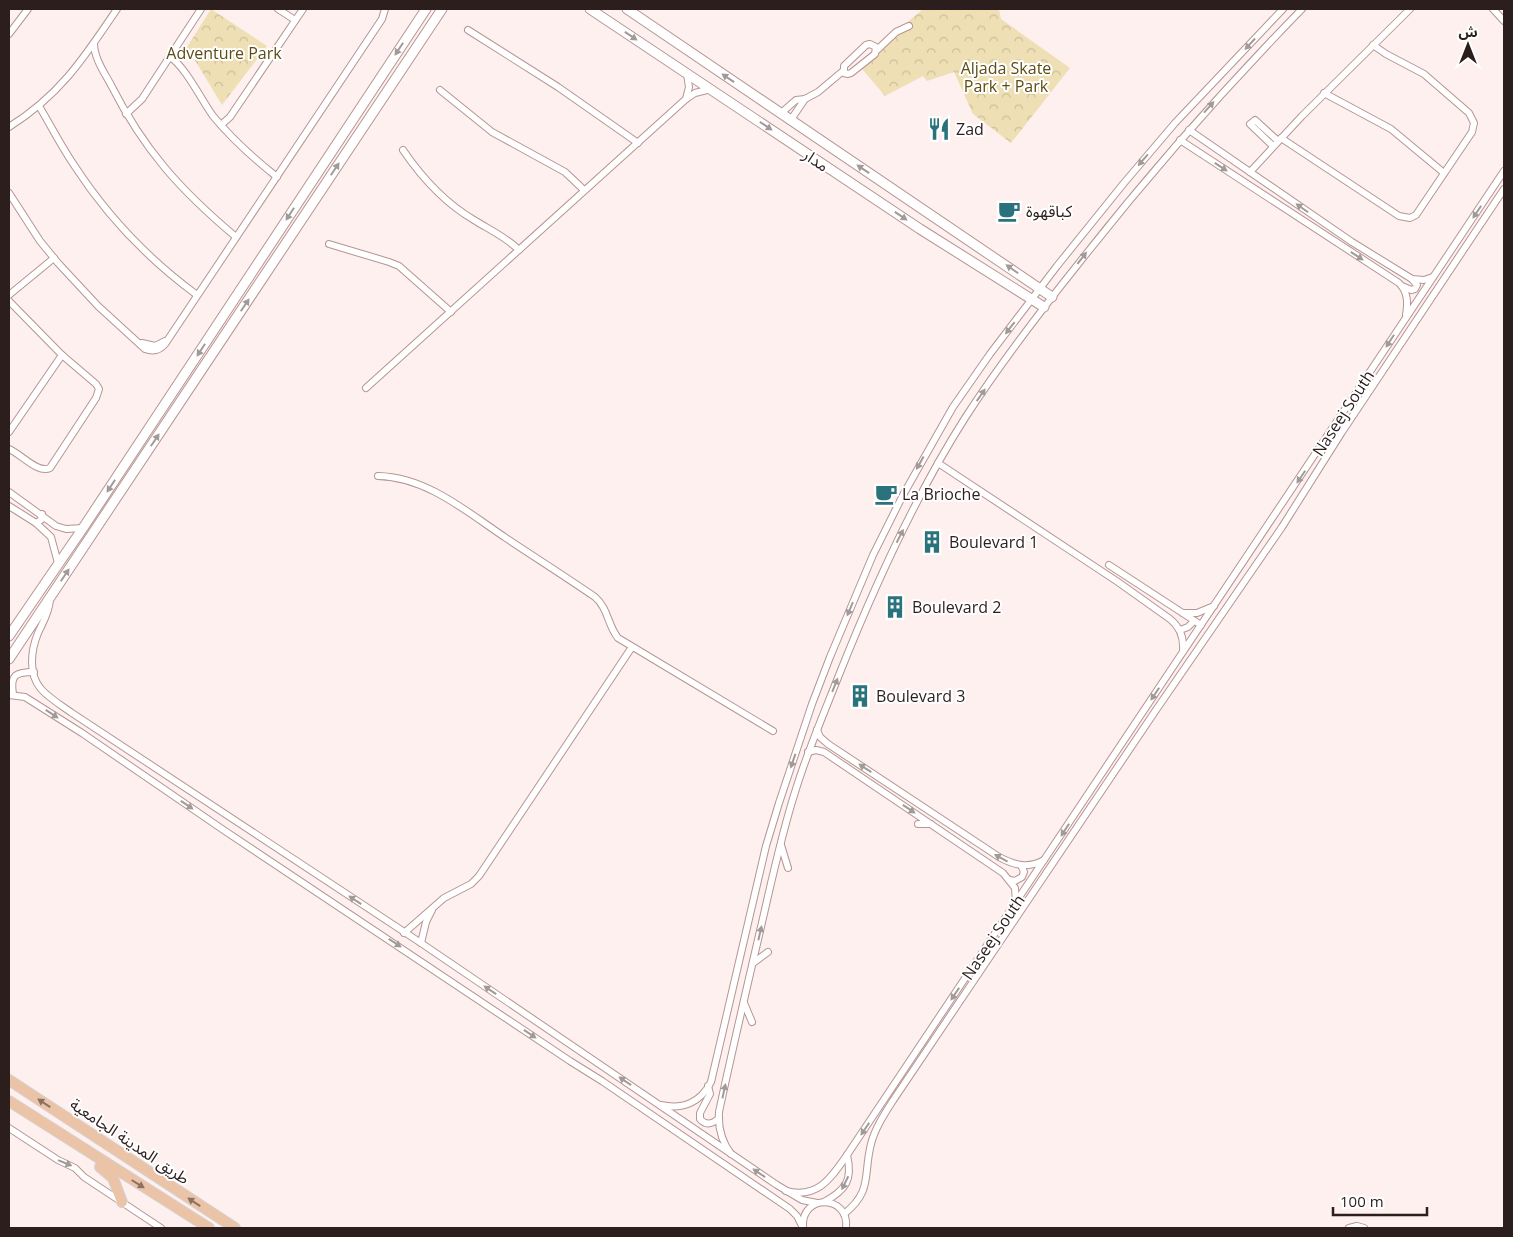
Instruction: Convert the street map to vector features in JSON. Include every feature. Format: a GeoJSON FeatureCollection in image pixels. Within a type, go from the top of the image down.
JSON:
{"type":"FeatureCollection","features":[{"type":"Feature","properties":{"kind":"main road","name":"طريق المدينة الجامعية"},"geometry":{"type":"LineString","coordinates":[[9,1080],[235,1228]]}},
{"type":"Feature","properties":{"kind":"main road","name":"طريق المدينة الجامعية"},"geometry":{"type":"LineString","coordinates":[[9,1101],[210,1228]]}},
{"type":"Feature","properties":{"kind":"main road"},"geometry":{"type":"LineString","coordinates":[[91,1153],[98,1164],[113,1178],[122,1202]]}},
{"type":"Feature","properties":{"kind":"street"},"geometry":{"type":"LineString","coordinates":[[9,34],[28,9]]}},
{"type":"Feature","properties":{"kind":"street"},"geometry":{"type":"LineString","coordinates":[[9,126],[40,106],[62,84],[83,59],[117,9]]}},
{"type":"Feature","properties":{"kind":"street"},"geometry":{"type":"LineString","coordinates":[[126,114],[139,103],[201,9]]}},
{"type":"Feature","properties":{"kind":"street"},"geometry":{"type":"LineString","coordinates":[[278,9],[295,20]]}},
{"type":"Feature","properties":{"kind":"street"},"geometry":{"type":"LineString","coordinates":[[221,125],[235,110],[303,9]]}},
{"type":"Feature","properties":{"kind":"street"},"geometry":{"type":"LineString","coordinates":[[382,18],[385,9]]}},
{"type":"Feature","properties":{"kind":"street"},"geometry":{"type":"LineString","coordinates":[[9,193],[54,258],[98,306],[136,340],[155,346],[162,343],[169,336],[382,18],[390,9]]}},
{"type":"Feature","properties":{"kind":"street"},"geometry":{"type":"LineString","coordinates":[[9,636],[84,528],[426,9]]}},
{"type":"Feature","properties":{"kind":"street"},"geometry":{"type":"LineString","coordinates":[[9,660],[442,9]]}},
{"type":"Feature","properties":{"kind":"street","name":"مدار"},"geometry":{"type":"LineString","coordinates":[[590,9],[920,229],[1044,307]]}},
{"type":"Feature","properties":{"kind":"street","name":"مدار"},"geometry":{"type":"LineString","coordinates":[[626,9],[1052,297]]}},
{"type":"Feature","properties":{"kind":"street"},"geometry":{"type":"LineString","coordinates":[[661,1105],[676,1107],[688,1105],[698,1099],[712,1077],[773,822],[812,704],[880,541],[924,456],[963,392],[1040,289],[1124,183],[1175,123],[1283,9]]}},
{"type":"Feature","properties":{"kind":"street"},"geometry":{"type":"LineString","coordinates":[[731,1154],[722,1136],[719,1118],[788,816],[808,752],[879,579],[938,463],[982,393],[1044,307],[1133,195],[1209,106],[1302,9]]}},
{"type":"Feature","properties":{"kind":"street"},"geometry":{"type":"LineString","coordinates":[[1250,172],[1324,93],[1410,9]]}},
{"type":"Feature","properties":{"kind":"street"},"geometry":{"type":"LineString","coordinates":[[1493,9],[1504,21]]}},
{"type":"Feature","properties":{"kind":"street"},"geometry":{"type":"LineString","coordinates":[[843,71],[846,74],[851,73],[875,54],[896,32],[909,26]]}},
{"type":"Feature","properties":{"kind":"street"},"geometry":{"type":"LineString","coordinates":[[468,30],[558,87],[638,143]]}},
{"type":"Feature","properties":{"kind":"street"},"geometry":{"type":"LineString","coordinates":[[94,43],[95,53],[99,62],[126,114],[153,154],[181,187],[205,211],[236,237]]}},
{"type":"Feature","properties":{"kind":"street"},"geometry":{"type":"LineString","coordinates":[[780,114],[796,100],[805,99],[818,92],[843,71],[844,66],[866,45],[873,44],[877,50]]}},
{"type":"Feature","properties":{"kind":"street"},"geometry":{"type":"LineString","coordinates":[[1277,142],[1402,218],[1410,218],[1416,215],[1473,129],[1474,123],[1471,115],[1424,74],[1373,45]]}},
{"type":"Feature","properties":{"kind":"street"},"geometry":{"type":"LineString","coordinates":[[170,57],[180,65],[199,96],[221,125],[244,150],[276,177]]}},
{"type":"Feature","properties":{"kind":"street"},"geometry":{"type":"LineString","coordinates":[[83,59],[92,59],[99,62]]}},
{"type":"Feature","properties":{"kind":"street"},"geometry":{"type":"LineString","coordinates":[[686,100],[689,87],[688,74]]}},
{"type":"Feature","properties":{"kind":"street"},"geometry":{"type":"LineString","coordinates":[[366,388],[686,100],[695,93],[711,89]]}},
{"type":"Feature","properties":{"kind":"street"},"geometry":{"type":"LineString","coordinates":[[440,90],[492,132],[565,172],[584,190]]}},
{"type":"Feature","properties":{"kind":"street"},"geometry":{"type":"LineString","coordinates":[[1324,93],[1391,130],[1444,173]]}},
{"type":"Feature","properties":{"kind":"street"},"geometry":{"type":"LineString","coordinates":[[790,120],[805,99]]}},
{"type":"Feature","properties":{"kind":"street"},"geometry":{"type":"LineString","coordinates":[[40,106],[74,165],[120,227],[153,260],[196,295]]}},
{"type":"Feature","properties":{"kind":"street"},"geometry":{"type":"LineString","coordinates":[[1180,140],[1401,285],[1411,290],[1415,289],[1417,284],[1412,279],[1352,242],[1189,130]]}},
{"type":"Feature","properties":{"kind":"street"},"geometry":{"type":"LineString","coordinates":[[403,150],[425,179],[452,205],[506,239],[519,250]]}},
{"type":"Feature","properties":{"kind":"street","name":"Naseej South"},"geometry":{"type":"LineString","coordinates":[[786,1191],[806,1192],[820,1187],[831,1178],[1047,858],[1504,171]]}},
{"type":"Feature","properties":{"kind":"street"},"geometry":{"type":"LineString","coordinates":[[844,1214],[854,1206],[862,1195],[866,1183],[872,1140],[882,1118],[894,1099],[1150,718],[1278,533],[1342,432],[1504,189]]}},
{"type":"Feature","properties":{"kind":"street"},"geometry":{"type":"LineString","coordinates":[[329,244],[400,266],[451,312]]}},
{"type":"Feature","properties":{"kind":"street"},"geometry":{"type":"LineString","coordinates":[[9,295],[54,258]]}},
{"type":"Feature","properties":{"kind":"street"},"geometry":{"type":"LineString","coordinates":[[1412,279],[1424,280],[1434,276]]}},
{"type":"Feature","properties":{"kind":"street"},"geometry":{"type":"LineString","coordinates":[[1401,285],[1407,300],[1405,318]]}},
{"type":"Feature","properties":{"kind":"street"},"geometry":{"type":"LineString","coordinates":[[9,302],[62,355],[96,384],[99,392],[56,460],[47,466],[34,465],[11,450],[9,443]]}},
{"type":"Feature","properties":{"kind":"street"},"geometry":{"type":"LineString","coordinates":[[10,429],[62,355]]}},
{"type":"Feature","properties":{"kind":"street"},"geometry":{"type":"LineString","coordinates":[[938,463],[1118,582],[1170,619],[1180,630],[1184,644],[1182,654]]}},
{"type":"Feature","properties":{"kind":"street"},"geometry":{"type":"LineString","coordinates":[[378,476],[410,481],[440,494],[595,597],[603,607],[618,638],[773,731]]}},
{"type":"Feature","properties":{"kind":"street"},"geometry":{"type":"LineString","coordinates":[[9,500],[12,494],[60,527],[71,529],[84,528]]}},
{"type":"Feature","properties":{"kind":"street"},"geometry":{"type":"LineString","coordinates":[[9,506],[36,523],[51,537],[58,563]]}},
{"type":"Feature","properties":{"kind":"street"},"geometry":{"type":"LineString","coordinates":[[36,523],[41,520],[42,514]]}},
{"type":"Feature","properties":{"kind":"street"},"geometry":{"type":"LineString","coordinates":[[1109,565],[1201,625]]}},
{"type":"Feature","properties":{"kind":"street"},"geometry":{"type":"LineString","coordinates":[[50,598],[47,616],[34,645],[32,660],[37,683],[43,692],[421,943],[786,1191],[802,1200],[834,1204],[844,1214],[846,1228]]}},
{"type":"Feature","properties":{"kind":"street"},"geometry":{"type":"LineString","coordinates":[[1183,613],[1198,613],[1215,605]]}},
{"type":"Feature","properties":{"kind":"street"},"geometry":{"type":"LineString","coordinates":[[1180,630],[1188,627],[1194,621]]}},
{"type":"Feature","properties":{"kind":"street"},"geometry":{"type":"LineString","coordinates":[[404,933],[414,926],[435,905],[471,884],[486,867],[632,647]]}},
{"type":"Feature","properties":{"kind":"street"},"geometry":{"type":"LineString","coordinates":[[34,672],[20,673],[15,676],[11,684],[11,695],[25,697],[74,728],[225,831],[570,1061],[602,1080],[790,1208],[803,1228]]}},
{"type":"Feature","properties":{"kind":"street"},"geometry":{"type":"LineString","coordinates":[[817,730],[825,742],[999,857],[1020,865],[1034,864],[1047,858]]}},
{"type":"Feature","properties":{"kind":"street"},"geometry":{"type":"LineString","coordinates":[[820,750],[819,746],[825,742]]}},
{"type":"Feature","properties":{"kind":"street"},"geometry":{"type":"LineString","coordinates":[[808,752],[820,750],[999,870],[1010,880],[1016,892],[1016,903]]}},
{"type":"Feature","properties":{"kind":"street"},"geometry":{"type":"LineString","coordinates":[[876,787],[878,796]]}},
{"type":"Feature","properties":{"kind":"street"},"geometry":{"type":"LineString","coordinates":[[918,824],[931,824]]}},
{"type":"Feature","properties":{"kind":"street"},"geometry":{"type":"LineString","coordinates":[[781,844],[788,868]]}},
{"type":"Feature","properties":{"kind":"street"},"geometry":{"type":"LineString","coordinates":[[1010,880],[1015,881],[1022,877],[1024,872],[1020,865]]}},
{"type":"Feature","properties":{"kind":"street"},"geometry":{"type":"LineString","coordinates":[[421,943],[426,922],[435,905]]}},
{"type":"Feature","properties":{"kind":"street"},"geometry":{"type":"LineString","coordinates":[[753,963],[768,952]]}},
{"type":"Feature","properties":{"kind":"street"},"geometry":{"type":"LineString","coordinates":[[744,1002],[752,1022]]}},
{"type":"Feature","properties":{"kind":"street"},"geometry":{"type":"LineString","coordinates":[[602,1080],[610,1070]]}},
{"type":"Feature","properties":{"kind":"street"},"geometry":{"type":"LineString","coordinates":[[708,1086],[710,1094],[700,1113],[700,1118],[704,1123],[710,1124],[719,1118]]}},
{"type":"Feature","properties":{"kind":"street"},"geometry":{"type":"LineString","coordinates":[[9,1128],[58,1160],[75,1168],[84,1177],[161,1228]]}},
{"type":"Feature","properties":{"kind":"street"},"geometry":{"type":"LineString","coordinates":[[803,1228],[804,1216],[809,1208],[838,1194],[846,1184],[849,1171],[847,1155]]}},
{"type":"Feature","properties":{"kind":"street"},"geometry":{"type":"LineString","coordinates":[[148,1220],[150,1228]]}},
{"type":"Feature","properties":{"kind":"street"},"geometry":{"type":"LineString","coordinates":[[1350,1228],[1357,1226],[1364,1228]]}},
{"type":"Feature","properties":{"kind":"green space","name":"Adventure Park"},"geometry":{"type":"Polygon","coordinates":[[[211,9],[267,46],[222,105],[187,47],[211,9]]]}},
{"type":"Feature","properties":{"kind":"green space","name":"Aljada Skate Park + Park"},"geometry":{"type":"Polygon","coordinates":[[[923,9],[999,10],[1001,19],[1070,68],[1011,143],[973,114],[954,72],[927,81],[923,76],[885,96],[858,64],[923,9]]]}},
{"type":"Feature","properties":{"kind":"place","name":"Zad"},"geometry":{"type":"Point","coordinates":[939,129]}},
{"type":"Feature","properties":{"kind":"place","name":"كباقهوة"},"geometry":{"type":"Point","coordinates":[1009,211]}},
{"type":"Feature","properties":{"kind":"place","name":"La Brioche"},"geometry":{"type":"Point","coordinates":[886,494]}},
{"type":"Feature","properties":{"kind":"place","name":"Boulevard 1"},"geometry":{"type":"Point","coordinates":[932,542]}},
{"type":"Feature","properties":{"kind":"place","name":"Boulevard 2"},"geometry":{"type":"Point","coordinates":[895,607]}},
{"type":"Feature","properties":{"kind":"place","name":"Boulevard 3"},"geometry":{"type":"Point","coordinates":[860,696]}}]}
